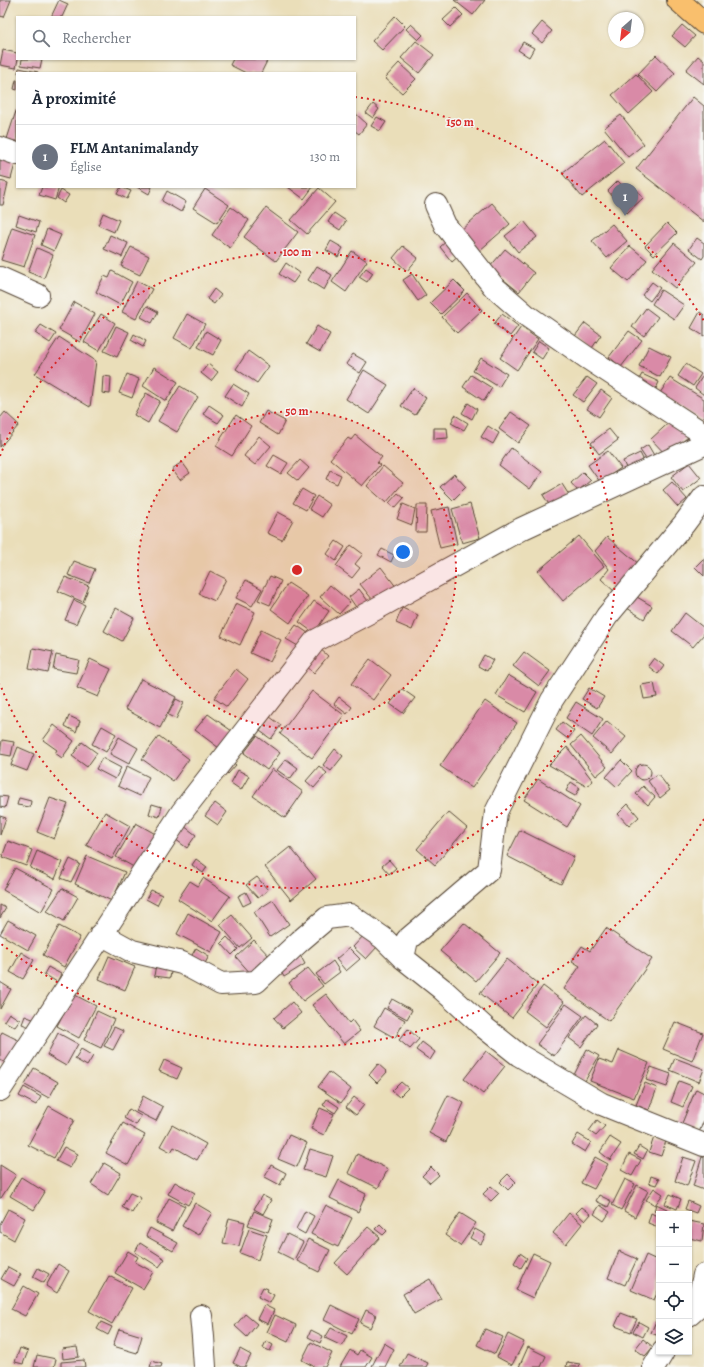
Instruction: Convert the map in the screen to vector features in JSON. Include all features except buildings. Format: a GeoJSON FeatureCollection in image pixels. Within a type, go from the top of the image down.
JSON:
{"type":"FeatureCollection","features":[{"type":"Feature","properties":{"kind":"main road"},"geometry":{"type":"LineString","coordinates":[[678,0],[704,23]]}},
{"type":"Feature","properties":{"kind":"street"},"geometry":{"type":"LineString","coordinates":[[0,148],[16,154]]}},
{"type":"Feature","properties":{"kind":"street"},"geometry":{"type":"LineString","coordinates":[[436,205],[445,225],[494,287],[526,315],[586,357],[704,434]]}},
{"type":"Feature","properties":{"kind":"street"},"geometry":{"type":"LineString","coordinates":[[0,278],[38,295]]}},
{"type":"Feature","properties":{"kind":"street"},"geometry":{"type":"LineString","coordinates":[[0,1090],[182,812],[314,641],[374,610],[521,529],[704,444]]}},
{"type":"Feature","properties":{"kind":"street"},"geometry":{"type":"LineString","coordinates":[[403,958],[407,940],[489,870],[496,812],[552,700],[606,616],[700,511]]}},
{"type":"Feature","properties":{"kind":"street"},"geometry":{"type":"LineString","coordinates":[[101,934],[132,951],[182,963],[221,984],[256,982],[327,918],[350,915],[384,938],[403,958],[442,989],[485,1028],[519,1055],[602,1104],[704,1146]]}},
{"type":"Feature","properties":{"kind":"street"},"geometry":{"type":"LineString","coordinates":[[692,1312],[697,1308],[704,1275]]}},
{"type":"Feature","properties":{"kind":"street"},"geometry":{"type":"LineString","coordinates":[[201,1316],[204,1337],[205,1367]]}},
{"type":"Feature","properties":{"kind":"street"},"geometry":{"type":"LineString","coordinates":[[654,1367],[661,1355]]}},
{"type":"Feature","properties":{"kind":"place","name":"FLM Antanimalandy"},"geometry":{"type":"Point","coordinates":[625,216]}}]}
